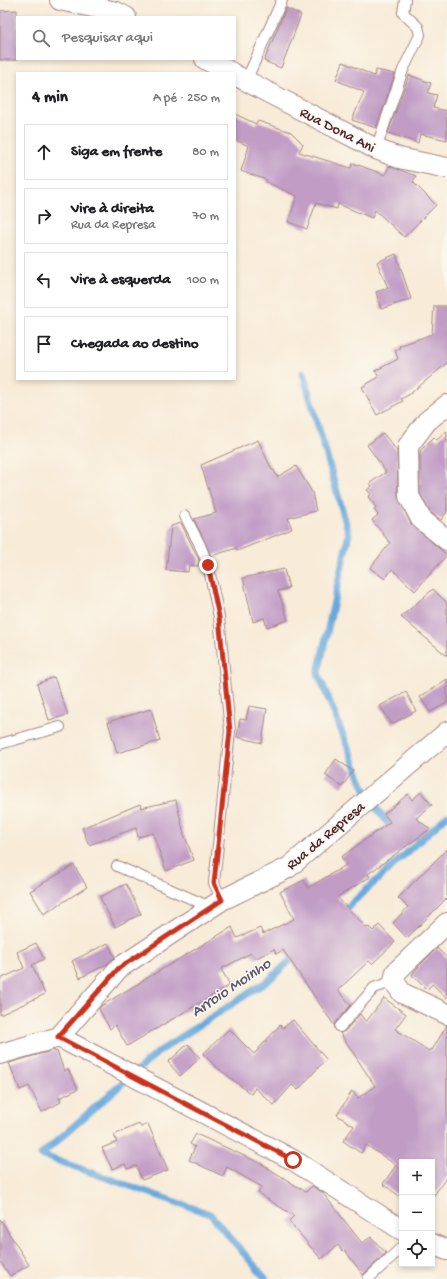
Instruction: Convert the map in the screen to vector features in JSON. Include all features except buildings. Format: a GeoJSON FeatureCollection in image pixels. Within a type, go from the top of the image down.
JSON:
{"type":"FeatureCollection","features":[{"type":"Feature","properties":{"kind":"street"},"geometry":{"type":"LineString","coordinates":[[60,0],[116,12],[124,16]]}},
{"type":"Feature","properties":{"kind":"street","name":"Rua Dona Ani"},"geometry":{"type":"LineString","coordinates":[[207,60],[230,72]]}},
{"type":"Feature","properties":{"kind":"street","name":"Rua Dona Ani"},"geometry":{"type":"LineString","coordinates":[[238,76],[376,149],[398,158],[447,168]]}},
{"type":"Feature","properties":{"kind":"street"},"geometry":{"type":"LineString","coordinates":[[447,405],[427,421],[408,446],[409,496],[421,519],[447,540]]}},
{"type":"Feature","properties":{"kind":"street","name":"Rua da Represa"},"geometry":{"type":"LineString","coordinates":[[58,1037],[119,968],[216,903],[288,868],[447,732]]}},
{"type":"Feature","properties":{"kind":"street"},"geometry":{"type":"LineString","coordinates":[[447,923],[396,972],[398,987],[447,1014]]}},
{"type":"Feature","properties":{"kind":"street"},"geometry":{"type":"LineString","coordinates":[[0,1054],[58,1037],[293,1160],[399,1228]]}},
{"type":"Feature","properties":{"kind":"street"},"geometry":{"type":"LineString","coordinates":[[435,1245],[447,1250]]}},
{"type":"Feature","properties":{"kind":"lane"},"geometry":{"type":"LineString","coordinates":[[238,76],[282,0]]}},
{"type":"Feature","properties":{"kind":"lane"},"geometry":{"type":"LineString","coordinates":[[376,149],[403,70],[420,34],[418,27],[403,13],[405,0]]}},
{"type":"Feature","properties":{"kind":"lane"},"geometry":{"type":"LineString","coordinates":[[117,866],[216,903],[214,883],[230,731],[219,617],[208,565],[199,543],[185,516]]}},
{"type":"Feature","properties":{"kind":"lane"},"geometry":{"type":"LineString","coordinates":[[0,744],[60,727]]}},
{"type":"Feature","properties":{"kind":"lane"},"geometry":{"type":"LineString","coordinates":[[340,1028],[374,988],[398,987]]}},
{"type":"Feature","properties":{"kind":"lane"},"geometry":{"type":"LineString","coordinates":[[368,1279],[399,1250]]}},
{"type":"Feature","properties":{"kind":"waterway"},"geometry":{"type":"LineString","coordinates":[[303,373],[349,534],[318,673],[368,797],[394,831]]}},
{"type":"Feature","properties":{"kind":"waterway","name":"Arroio Moinho"},"geometry":{"type":"LineString","coordinates":[[340,914],[447,816]]}},
{"type":"Feature","properties":{"kind":"waterway","name":"Arroio Moinho"},"geometry":{"type":"LineString","coordinates":[[266,1279],[210,1214],[41,1155],[158,1052],[269,980],[297,954]]}},
{"type":"Feature","properties":{"kind":"route"},"geometry":{"type":"LineString","coordinates":[[208,565],[219,617],[230,731],[214,883],[222,900],[119,968],[58,1037],[293,1160]]}}]}
